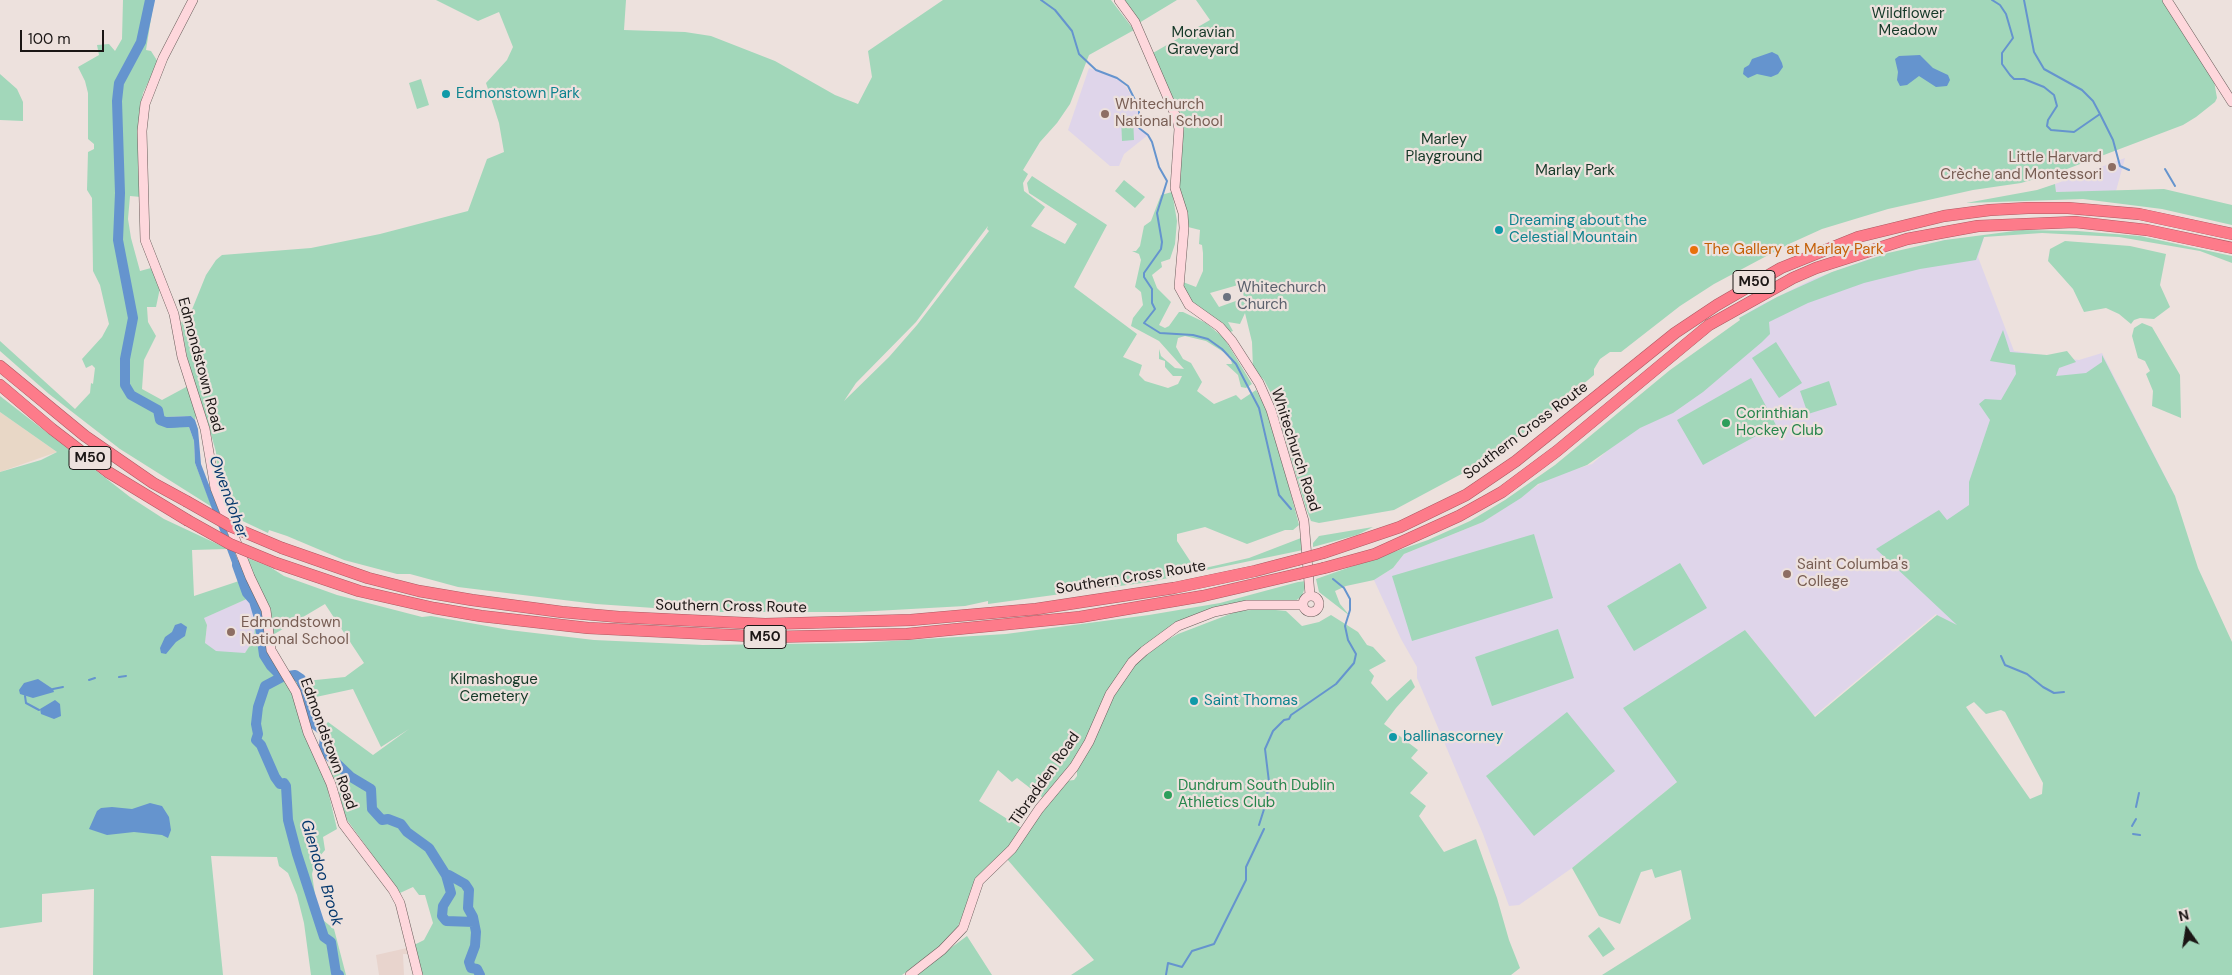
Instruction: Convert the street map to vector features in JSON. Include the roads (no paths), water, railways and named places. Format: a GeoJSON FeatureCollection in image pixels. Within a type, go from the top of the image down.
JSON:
{"type":"FeatureCollection","features":[{"type":"Feature","properties":{"kind":"highway","name":"Southern Cross Route"},"geometry":{"type":"LineString","coordinates":[[0,366],[85,436],[153,483],[230,526],[334,568],[368,578],[419,591],[472,600],[562,612],[619,617],[764,624],[911,620],[1036,609],[1174,588],[1255,571],[1323,553],[1400,527],[1466,495],[1516,461],[1675,334],[1717,305],[1781,268],[1858,237],[1944,216],[2028,208],[2068,208],[2139,214],[2232,233]]}},
{"type":"Feature","properties":{"kind":"highway","name":"Southern Cross Route"},"geometry":{"type":"LineString","coordinates":[[0,385],[52,429],[108,472],[187,520],[230,544],[276,563],[359,591],[409,603],[481,616],[588,628],[771,637],[907,634],[1052,620],[1203,596],[1324,568],[1375,554],[1450,520],[1502,492],[1557,451],[1709,325],[1793,278],[1816,268],[1907,239],[1978,226],[2075,222],[2147,230],[2232,248]]}},
{"type":"Feature","properties":{"kind":"street","name":"Edmondstown Road"},"geometry":{"type":"LineString","coordinates":[[193,0],[162,58],[145,104],[142,131],[144,228],[153,265],[174,314],[182,357],[205,429],[215,488],[250,577],[266,610],[271,650],[289,676],[308,733],[331,784],[343,824],[393,890],[400,903],[418,975]]}},
{"type":"Feature","properties":{"kind":"street","name":"Whitechurch Road"},"geometry":{"type":"LineString","coordinates":[[1119,0],[1134,22],[1180,129],[1175,188],[1183,213],[1184,228],[1178,278],[1179,286],[1189,305],[1220,327],[1232,341],[1259,383],[1271,410],[1290,468],[1305,527],[1310,595],[1319,600],[1318,608],[1311,612],[1305,610],[1303,605]]}},
{"type":"Feature","properties":{"kind":"street"},"geometry":{"type":"LineString","coordinates":[[2167,0],[2231,101]]}},
{"type":"Feature","properties":{"kind":"street"},"geometry":{"type":"LineString","coordinates":[[1303,605],[1304,600],[1310,595]]}},
{"type":"Feature","properties":{"kind":"street","name":"Tibradden Road"},"geometry":{"type":"LineString","coordinates":[[910,975],[942,950],[963,928],[979,881],[1012,849],[1039,810],[1074,767],[1089,742],[1110,694],[1132,662],[1178,626],[1214,612],[1247,605],[1303,605]]}},
{"type":"Feature","properties":{"kind":"water"},"geometry":{"type":"Polygon","coordinates":[[[1772,52],[1778,55],[1782,63],[1783,67],[1778,74],[1771,77],[1757,74],[1748,78],[1743,74],[1744,68],[1749,65],[1752,59],[1772,52]]]}},
{"type":"Feature","properties":{"kind":"water"},"geometry":{"type":"Polygon","coordinates":[[[1920,55],[1933,68],[1948,75],[1950,80],[1947,86],[1936,87],[1919,76],[1907,85],[1900,86],[1897,80],[1898,72],[1895,59],[1899,56],[1920,55]]]}},
{"type":"Feature","properties":{"kind":"water"},"geometry":{"type":"Polygon","coordinates":[[[191,416],[195,420],[198,429],[201,464],[244,576],[238,579],[195,463],[194,441],[189,427],[167,428],[165,417],[191,416]]]}},
{"type":"Feature","properties":{"kind":"water"},"geometry":{"type":"Polygon","coordinates":[[[181,623],[187,627],[185,636],[176,642],[166,654],[161,653],[160,648],[165,637],[172,632],[175,625],[181,623]]]}},
{"type":"Feature","properties":{"kind":"water"},"geometry":{"type":"Polygon","coordinates":[[[38,679],[53,689],[54,692],[33,698],[20,694],[19,690],[24,683],[38,679]]]}},
{"type":"Feature","properties":{"kind":"water"},"geometry":{"type":"Polygon","coordinates":[[[55,700],[60,704],[61,716],[54,719],[41,714],[40,709],[55,700]]]}},
{"type":"Feature","properties":{"kind":"water"},"geometry":{"type":"Polygon","coordinates":[[[150,803],[162,806],[169,817],[171,830],[168,838],[162,835],[134,832],[107,835],[89,829],[97,811],[101,808],[132,809],[150,803]]]}},
{"type":"Feature","properties":{"kind":"waterway","name":"Owendoher"},"geometry":{"type":"LineString","coordinates":[[150,0],[141,42],[119,83],[117,101],[120,193],[118,240],[133,318],[125,359],[125,385],[131,395],[158,410],[160,420],[168,423],[179,422]]}},
{"type":"Feature","properties":{"kind":"waterway"},"geometry":{"type":"LineString","coordinates":[[1041,0],[1055,10],[1072,31],[1079,54],[1096,70],[1117,78],[1128,86],[1139,108],[1139,128],[1148,135],[1152,142],[1159,167],[1167,181],[1157,213],[1162,242],[1161,249],[1144,273],[1144,277],[1152,289],[1152,303],[1155,309],[1144,323],[1160,333],[1193,335],[1208,339],[1222,349],[1236,364],[1259,408],[1279,495],[1291,509]]}},
{"type":"Feature","properties":{"kind":"waterway"},"geometry":{"type":"LineString","coordinates":[[1992,0],[2000,5],[2006,14],[2013,38],[2002,53],[2002,64],[2014,79],[2024,79],[2044,87],[2054,95],[2057,106],[2048,120],[2047,126],[2051,130],[2074,132],[2100,114],[2113,140],[2120,166],[2129,170]]}},
{"type":"Feature","properties":{"kind":"waterway"},"geometry":{"type":"LineString","coordinates":[[2024,0],[2034,52],[2044,69],[2082,90],[2093,101],[2100,114]]}},
{"type":"Feature","properties":{"kind":"waterway"},"geometry":{"type":"LineString","coordinates":[[2165,169],[2175,186]]}},
{"type":"Feature","properties":{"kind":"waterway","name":"Owendoher"},"geometry":{"type":"LineString","coordinates":[[237,565],[247,593],[254,601],[259,618],[264,655],[271,666],[282,677],[295,675],[301,679],[313,723],[322,730],[325,736],[324,746],[327,754],[351,777],[371,789],[372,809],[382,820],[388,819],[401,824],[407,832],[429,848],[446,875],[451,893],[443,906],[442,916],[446,921],[474,922]]}},
{"type":"Feature","properties":{"kind":"waterway"},"geometry":{"type":"LineString","coordinates":[[1259,825],[1266,803],[1269,782],[1265,749],[1273,731],[1284,720],[1289,719],[1291,715],[1336,684],[1354,663],[1356,654],[1348,640],[1345,626],[1350,610],[1350,599],[1344,588],[1333,579]]}},
{"type":"Feature","properties":{"kind":"waterway"},"geometry":{"type":"LineString","coordinates":[[2001,656],[2005,665],[2027,674],[2043,687],[2054,693],[2064,692]]}},
{"type":"Feature","properties":{"kind":"waterway"},"geometry":{"type":"LineString","coordinates":[[119,677],[126,676]]}},
{"type":"Feature","properties":{"kind":"waterway","name":"Glendoo Brook"},"geometry":{"type":"LineString","coordinates":[[282,677],[265,686],[258,707],[256,724],[258,734],[256,740],[261,745],[275,777],[280,784],[284,783],[286,786],[288,820],[297,854],[324,937],[331,942],[336,973],[339,975]]}},
{"type":"Feature","properties":{"kind":"waterway"},"geometry":{"type":"LineString","coordinates":[[89,680],[95,678]]}},
{"type":"Feature","properties":{"kind":"waterway"},"geometry":{"type":"LineString","coordinates":[[53,689],[63,687]]}},
{"type":"Feature","properties":{"kind":"waterway"},"geometry":{"type":"LineString","coordinates":[[25,696],[26,703],[39,710]]}},
{"type":"Feature","properties":{"kind":"waterway"},"geometry":{"type":"LineString","coordinates":[[2136,807],[2139,793]]}},
{"type":"Feature","properties":{"kind":"waterway"},"geometry":{"type":"LineString","coordinates":[[2132,826],[2136,819]]}},
{"type":"Feature","properties":{"kind":"waterway"},"geometry":{"type":"LineString","coordinates":[[1166,975],[1168,963],[1182,967],[1192,951],[1214,944],[1246,880],[1246,867],[1264,829]]}},
{"type":"Feature","properties":{"kind":"waterway"},"geometry":{"type":"LineString","coordinates":[[2133,834],[2140,835]]}},
{"type":"Feature","properties":{"kind":"waterway","name":"Owendoher"},"geometry":{"type":"LineString","coordinates":[[446,875],[465,884],[469,890],[468,908],[473,917],[476,932],[475,946],[469,962],[471,968],[477,969],[480,975]]}},
{"type":"Feature","properties":{"kind":"place","name":"Edmonstown Park"},"geometry":{"type":"Point","coordinates":[446,94]}},
{"type":"Feature","properties":{"kind":"place","name":"Whitechurch National School"},"geometry":{"type":"Point","coordinates":[1105,114]}},
{"type":"Feature","properties":{"kind":"place","name":"Little Harvard Crèche and Montessori"},"geometry":{"type":"Point","coordinates":[2112,167]}},
{"type":"Feature","properties":{"kind":"place","name":"Dreaming about the Celestial Mountain"},"geometry":{"type":"Point","coordinates":[1499,230]}},
{"type":"Feature","properties":{"kind":"place","name":"The Gallery at Marlay Park"},"geometry":{"type":"Point","coordinates":[1694,250]}},
{"type":"Feature","properties":{"kind":"place","name":"Whitechurch Church"},"geometry":{"type":"Point","coordinates":[1227,297]}},
{"type":"Feature","properties":{"kind":"place","name":"Corinthian Hockey Club"},"geometry":{"type":"Point","coordinates":[1726,423]}},
{"type":"Feature","properties":{"kind":"place","name":"Saint Columba's College"},"geometry":{"type":"Point","coordinates":[1787,574]}},
{"type":"Feature","properties":{"kind":"place","name":"Edmondstown National School"},"geometry":{"type":"Point","coordinates":[231,632]}},
{"type":"Feature","properties":{"kind":"place","name":"Saint Thomas"},"geometry":{"type":"Point","coordinates":[1194,701]}},
{"type":"Feature","properties":{"kind":"place","name":"ballinascorney"},"geometry":{"type":"Point","coordinates":[1393,737]}},
{"type":"Feature","properties":{"kind":"place","name":"Dundrum South Dublin Athletics Club"},"geometry":{"type":"Point","coordinates":[1168,795]}},
{"type":"Feature","properties":{"kind":"park label","name":"Wildflower Meadow"},"geometry":{"type":"Point","coordinates":[1908,22]}},
{"type":"Feature","properties":{"kind":"park label","name":"Moravian Graveyard"},"geometry":{"type":"Point","coordinates":[1203,42]}},
{"type":"Feature","properties":{"kind":"park label","name":"Marley Playground"},"geometry":{"type":"Point","coordinates":[1444,148]}},
{"type":"Feature","properties":{"kind":"park label","name":"Marlay Park"},"geometry":{"type":"Point","coordinates":[1575,171]}},
{"type":"Feature","properties":{"kind":"park label","name":"Kilmashogue Cemetery"},"geometry":{"type":"Point","coordinates":[494,688]}}]}
